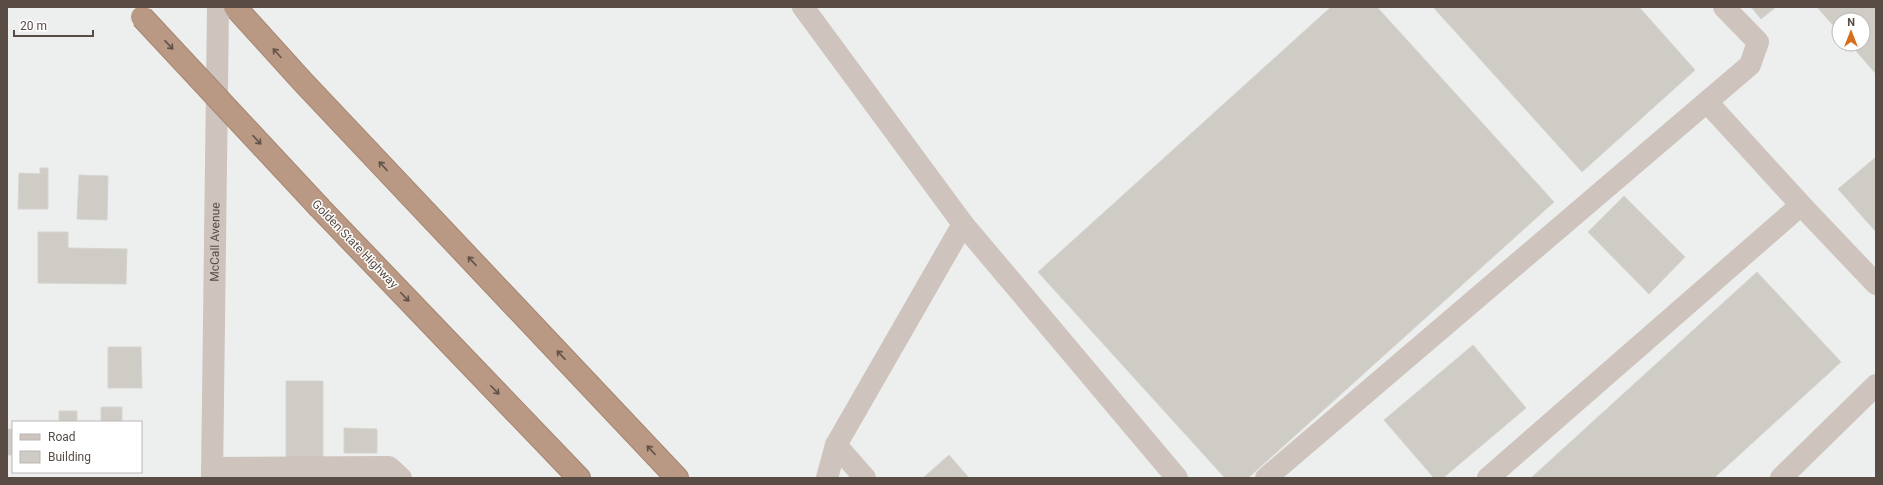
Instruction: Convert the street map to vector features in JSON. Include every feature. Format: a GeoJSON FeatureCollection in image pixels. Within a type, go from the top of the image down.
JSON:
{"type":"FeatureCollection","features":[{"type":"Feature","properties":{"kind":"highway"},"geometry":{"type":"LineString","coordinates":[[235,7],[303,82],[678,478]]}},
{"type":"Feature","properties":{"kind":"highway","name":"Golden State Highway"},"geometry":{"type":"LineString","coordinates":[[138,12],[320,208],[579,478]]}},
{"type":"Feature","properties":{"kind":"street","name":"McCall Avenue"},"geometry":{"type":"LineString","coordinates":[[212,473],[218,7]]}},
{"type":"Feature","properties":{"kind":"street"},"geometry":{"type":"LineString","coordinates":[[803,7],[963,224],[1177,478]]}},
{"type":"Feature","properties":{"kind":"street"},"geometry":{"type":"LineString","coordinates":[[1266,478],[1750,66],[1758,42],[1724,7]]}},
{"type":"Feature","properties":{"kind":"street"},"geometry":{"type":"LineString","coordinates":[[1707,102],[1801,205],[1876,284]]}},
{"type":"Feature","properties":{"kind":"street"},"geometry":{"type":"LineString","coordinates":[[1488,478],[1801,205]]}},
{"type":"Feature","properties":{"kind":"street"},"geometry":{"type":"LineString","coordinates":[[827,478],[836,445],[963,224]]}},
{"type":"Feature","properties":{"kind":"street"},"geometry":{"type":"LineString","coordinates":[[1781,478],[1876,385]]}},
{"type":"Feature","properties":{"kind":"street"},"geometry":{"type":"LineString","coordinates":[[836,445],[865,478]]}},
{"type":"Feature","properties":{"kind":"street"},"geometry":{"type":"LineString","coordinates":[[212,473],[389,467],[402,478]]}},
{"type":"Feature","properties":{"kind":"building"},"geometry":{"type":"Polygon","coordinates":[[[1331,7],[1377,7],[1554,202],[1248,478],[1225,478],[1038,272],[1331,7]]]}},
{"type":"Feature","properties":{"kind":"building"},"geometry":{"type":"Polygon","coordinates":[[[1433,7],[1639,7],[1695,70],[1582,172],[1433,7]]]}},
{"type":"Feature","properties":{"kind":"building"},"geometry":{"type":"Polygon","coordinates":[[[1751,7],[1776,7],[1761,19],[1751,7]]]}},
{"type":"Feature","properties":{"kind":"building"},"geometry":{"type":"Polygon","coordinates":[[[1817,7],[1876,7],[1876,74],[1857,52],[1871,52],[1871,12],[1831,12],[1831,23],[1817,7]]]}},
{"type":"Feature","properties":{"kind":"building"},"geometry":{"type":"Polygon","coordinates":[[[1876,157],[1876,232],[1838,189],[1876,157]]]}},
{"type":"Feature","properties":{"kind":"building"},"geometry":{"type":"Polygon","coordinates":[[[40,168],[48,168],[48,209],[18,209],[19,173],[40,174],[40,168]]]}},
{"type":"Feature","properties":{"kind":"building"},"geometry":{"type":"Polygon","coordinates":[[[79,175],[108,176],[107,220],[77,219],[79,175]]]}},
{"type":"Feature","properties":{"kind":"building"},"geometry":{"type":"Polygon","coordinates":[[[1624,196],[1685,257],[1649,294],[1588,232],[1624,196]]]}},
{"type":"Feature","properties":{"kind":"building"},"geometry":{"type":"Polygon","coordinates":[[[38,232],[68,232],[68,248],[127,249],[126,284],[38,283],[38,232]]]}},
{"type":"Feature","properties":{"kind":"building"},"geometry":{"type":"Polygon","coordinates":[[[1757,272],[1841,362],[1714,478],[1531,478],[1757,272]]]}},
{"type":"Feature","properties":{"kind":"building"},"geometry":{"type":"Polygon","coordinates":[[[1473,345],[1526,408],[1443,478],[1434,478],[1384,420],[1473,345]]]}},
{"type":"Feature","properties":{"kind":"building"},"geometry":{"type":"Polygon","coordinates":[[[108,347],[141,347],[142,388],[108,388],[108,347]]]}},
{"type":"Feature","properties":{"kind":"building"},"geometry":{"type":"Polygon","coordinates":[[[286,381],[323,381],[323,460],[286,459],[286,381]]]}},
{"type":"Feature","properties":{"kind":"building"},"geometry":{"type":"Polygon","coordinates":[[[101,407],[122,407],[122,421],[101,421],[101,407]]]}},
{"type":"Feature","properties":{"kind":"building"},"geometry":{"type":"Polygon","coordinates":[[[59,411],[77,411],[77,421],[59,421],[59,411]]]}},
{"type":"Feature","properties":{"kind":"building"},"geometry":{"type":"Polygon","coordinates":[[[344,428],[377,429],[377,453],[344,453],[344,428]]]}},
{"type":"Feature","properties":{"kind":"building"},"geometry":{"type":"Polygon","coordinates":[[[7,429],[12,429],[12,455],[7,455],[7,429]]]}},
{"type":"Feature","properties":{"kind":"building"},"geometry":{"type":"Polygon","coordinates":[[[949,455],[969,478],[923,478],[949,455]]]}}]}
